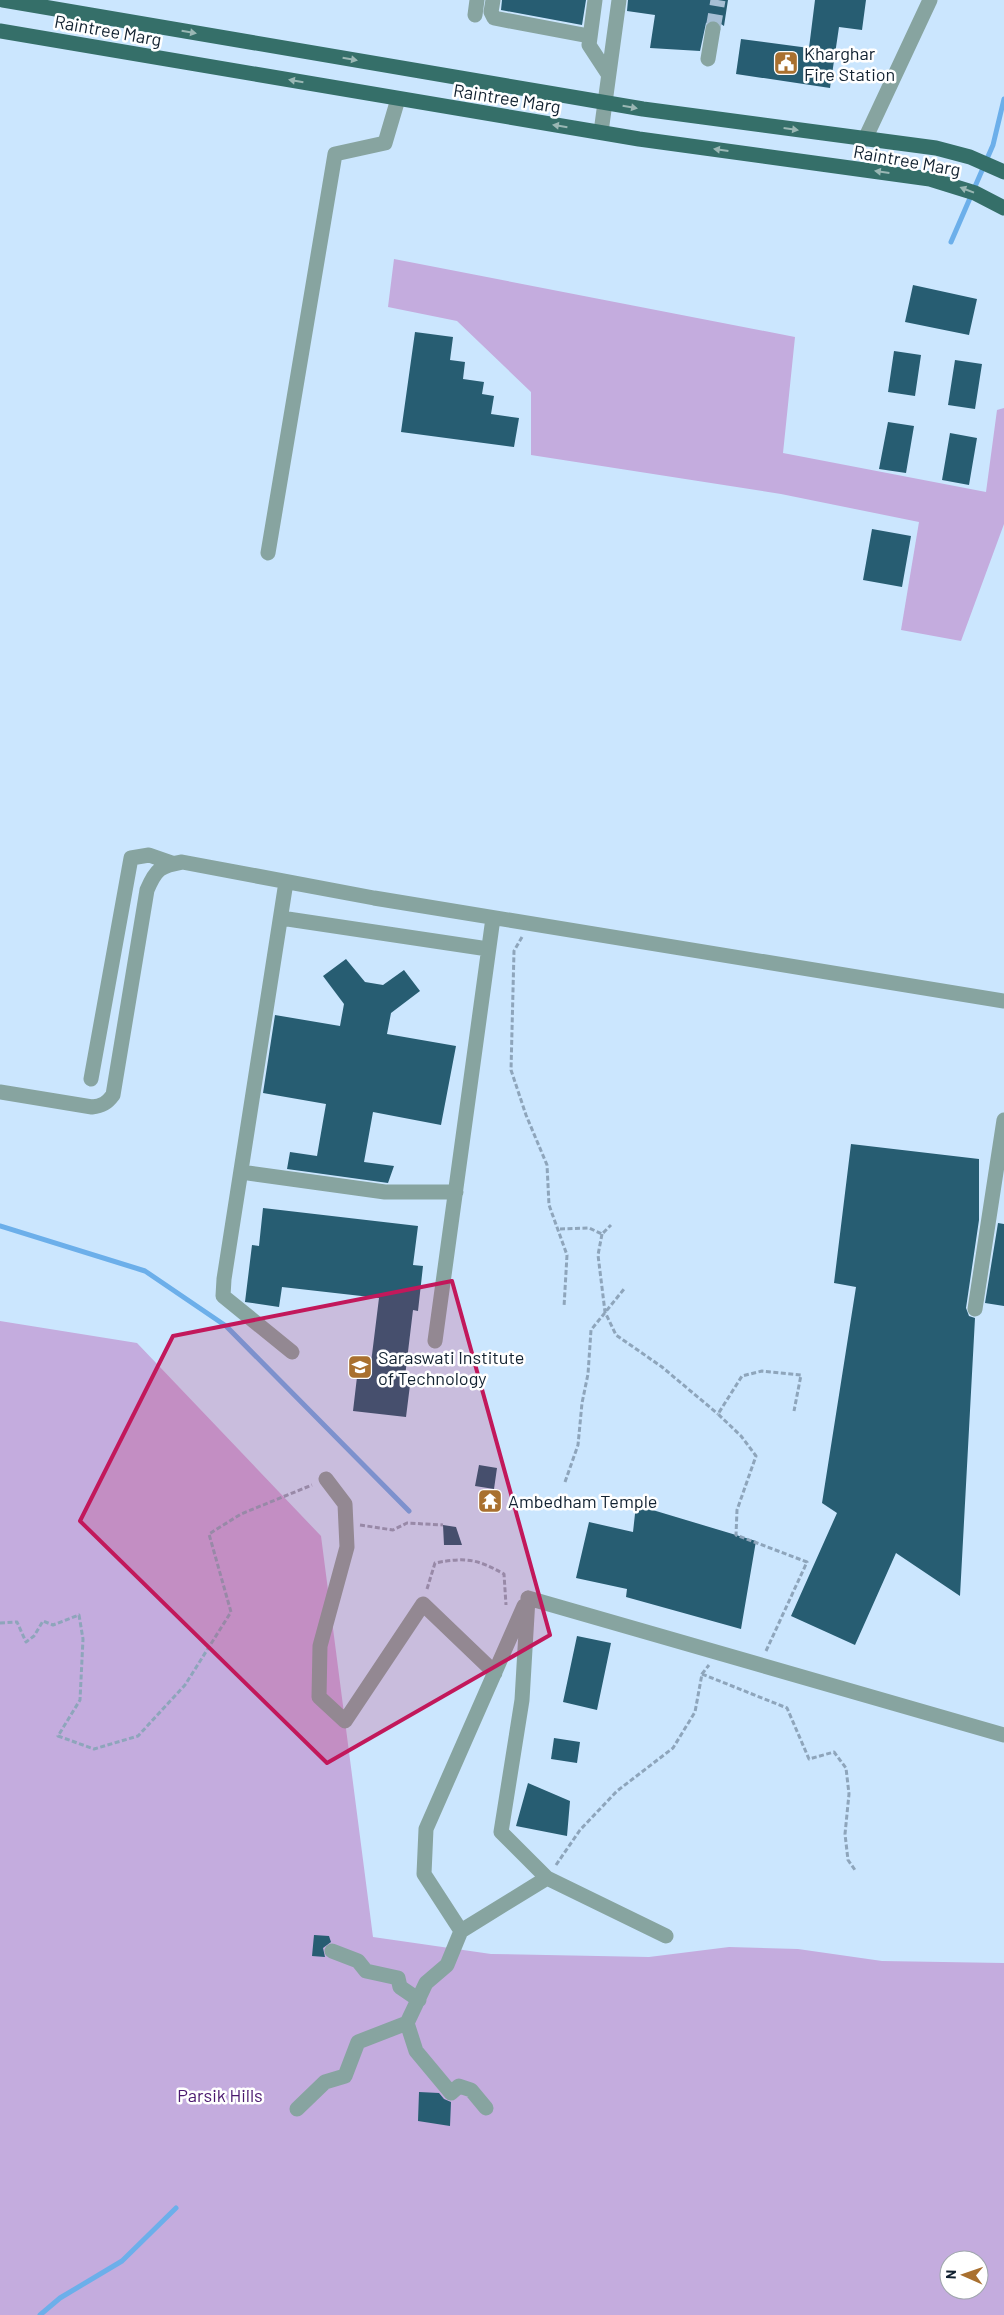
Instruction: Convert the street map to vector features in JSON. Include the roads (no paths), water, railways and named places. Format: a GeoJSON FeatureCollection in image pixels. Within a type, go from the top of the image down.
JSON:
{"type":"FeatureCollection","features":[{"type":"Feature","properties":{"kind":"main road","name":"Raintree Marg"},"geometry":{"type":"LineString","coordinates":[[3,0],[604,102],[936,148],[970,158],[1004,172]]}},
{"type":"Feature","properties":{"kind":"main road","name":"Raintree Marg"},"geometry":{"type":"LineString","coordinates":[[0,31],[601,132],[930,179],[967,190],[1002,207]]}},
{"type":"Feature","properties":{"kind":"street"},"geometry":{"type":"LineString","coordinates":[[493,0],[491,12],[494,18],[590,36]]}},
{"type":"Feature","properties":{"kind":"street"},"geometry":{"type":"LineString","coordinates":[[595,0],[589,46],[608,74]]}},
{"type":"Feature","properties":{"kind":"street"},"geometry":{"type":"LineString","coordinates":[[601,132],[619,0]]}},
{"type":"Feature","properties":{"kind":"street"},"geometry":{"type":"LineString","coordinates":[[865,139],[930,0]]}},
{"type":"Feature","properties":{"kind":"street"},"geometry":{"type":"LineString","coordinates":[[708,59],[713,29]]}},
{"type":"Feature","properties":{"kind":"street"},"geometry":{"type":"LineString","coordinates":[[268,553],[335,154],[385,143],[398,99]]}},
{"type":"Feature","properties":{"kind":"street"},"geometry":{"type":"LineString","coordinates":[[91,1079],[131,858],[149,855],[172,864]]}},
{"type":"Feature","properties":{"kind":"street"},"geometry":{"type":"LineString","coordinates":[[0,1092],[92,1107],[102,1106],[113,1095],[147,890],[154,874],[164,865],[182,862],[493,918],[1004,1001]]}},
{"type":"Feature","properties":{"kind":"street"},"geometry":{"type":"LineString","coordinates":[[286,882],[224,1279],[224,1296],[292,1352]]}},
{"type":"Feature","properties":{"kind":"street"},"geometry":{"type":"LineString","coordinates":[[281,918],[488,949]]}},
{"type":"Feature","properties":{"kind":"street"},"geometry":{"type":"LineString","coordinates":[[435,1341],[493,918]]}},
{"type":"Feature","properties":{"kind":"street"},"geometry":{"type":"LineString","coordinates":[[975,1309],[1004,1120]]}},
{"type":"Feature","properties":{"kind":"street"},"geometry":{"type":"LineString","coordinates":[[241,1172],[385,1192],[456,1192]]}},
{"type":"Feature","properties":{"kind":"street"},"geometry":{"type":"LineString","coordinates":[[326,1479],[345,1504],[347,1547],[320,1646],[319,1697],[345,1721],[423,1604],[495,1673]]}},
{"type":"Feature","properties":{"kind":"street"},"geometry":{"type":"LineString","coordinates":[[528,1598],[1004,1735]]}},
{"type":"Feature","properties":{"kind":"street"},"geometry":{"type":"LineString","coordinates":[[461,1931],[424,1874],[426,1829],[528,1598]]}},
{"type":"Feature","properties":{"kind":"street"},"geometry":{"type":"LineString","coordinates":[[528,1598],[522,1700],[501,1832],[547,1878],[666,1936]]}},
{"type":"Feature","properties":{"kind":"street"},"geometry":{"type":"LineString","coordinates":[[297,2109],[325,2082],[345,2076],[358,2042],[406,2023],[426,1983],[447,1965],[461,1931],[547,1878]]}},
{"type":"Feature","properties":{"kind":"street"},"geometry":{"type":"LineString","coordinates":[[332,1951],[358,1960],[366,1971],[398,1978],[400,1987],[418,2000]]}},
{"type":"Feature","properties":{"kind":"street"},"geometry":{"type":"LineString","coordinates":[[406,2023],[416,2051],[451,2093],[459,2086],[471,2090],[486,2108]]}},
{"type":"Feature","properties":{"kind":"waterway"},"geometry":{"type":"LineString","coordinates":[[951,242],[993,145],[1004,99]]}},
{"type":"Feature","properties":{"kind":"waterway"},"geometry":{"type":"LineString","coordinates":[[0,1226],[145,1271],[226,1326],[409,1511]]}},
{"type":"Feature","properties":{"kind":"waterway"},"geometry":{"type":"LineString","coordinates":[[40,2315],[60,2298],[122,2261],[176,2208]]}},
{"type":"Feature","properties":{"kind":"tunnel"},"geometry":{"type":"LineString","coordinates":[[713,29],[718,0]]}},
{"type":"Feature","properties":{"kind":"place","name":"Kharghar Fire Station"},"geometry":{"type":"Point","coordinates":[786,63]}},
{"type":"Feature","properties":{"kind":"place","name":"Saraswati Institute of Technology"},"geometry":{"type":"Point","coordinates":[360,1367]}},
{"type":"Feature","properties":{"kind":"place","name":"Ambedham Temple"},"geometry":{"type":"Point","coordinates":[490,1501]}},
{"type":"Feature","properties":{"kind":"park label","name":"Parsik Hills"},"geometry":{"type":"Point","coordinates":[220,2095]}}]}
